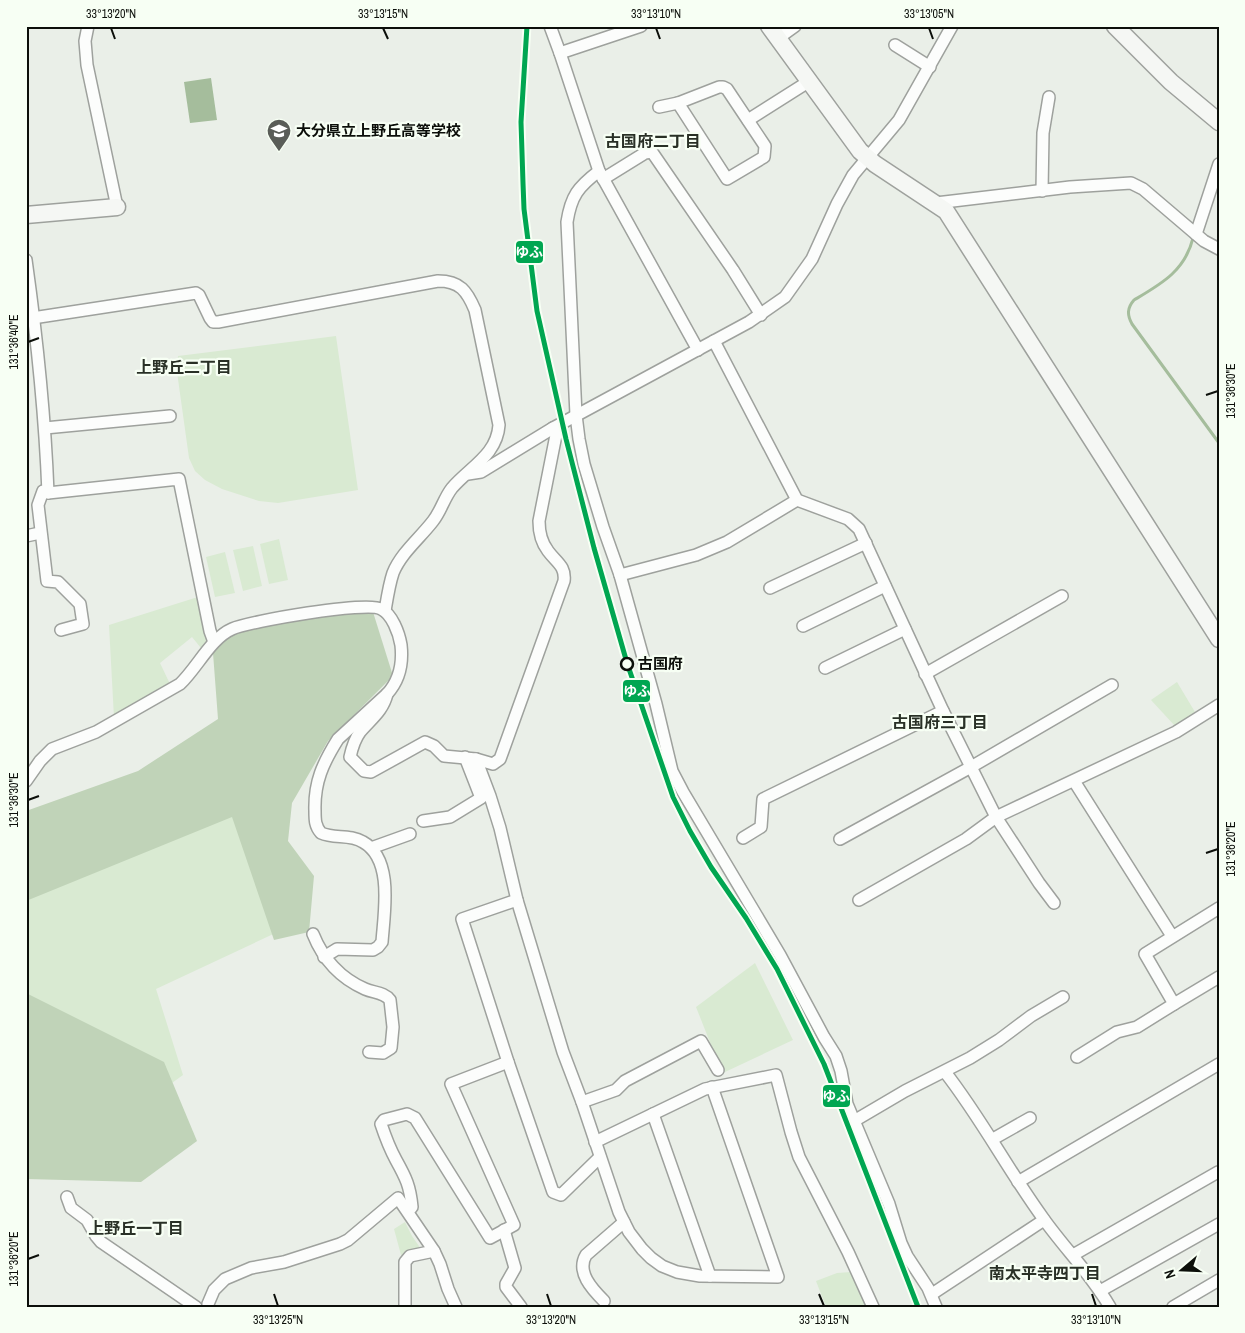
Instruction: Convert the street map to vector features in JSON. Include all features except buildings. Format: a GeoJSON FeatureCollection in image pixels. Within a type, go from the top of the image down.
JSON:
{"type":"FeatureCollection","features":[{"type":"Feature","properties":{"kind":"street"},"geometry":{"type":"LineString","coordinates":[[26,215],[117,207],[87,65],[86,41],[88,26]]}},
{"type":"Feature","properties":{"kind":"street"},"geometry":{"type":"LineString","coordinates":[[550,26],[601,175],[698,350]]}},
{"type":"Feature","properties":{"kind":"street"},"geometry":{"type":"LineString","coordinates":[[560,53],[641,26]]}},
{"type":"Feature","properties":{"kind":"street"},"geometry":{"type":"LineString","coordinates":[[795,26],[773,33],[855,145],[866,157],[946,211],[1219,639]]}},
{"type":"Feature","properties":{"kind":"street"},"geometry":{"type":"LineString","coordinates":[[468,474],[481,472],[553,428],[698,350],[777,304],[792,290],[812,259],[846,185],[866,157],[891,132],[899,120],[952,26]]}},
{"type":"Feature","properties":{"kind":"street"},"geometry":{"type":"LineString","coordinates":[[1115,26],[1171,82],[1219,122]]}},
{"type":"Feature","properties":{"kind":"street"},"geometry":{"type":"LineString","coordinates":[[895,44],[930,67]]}},
{"type":"Feature","properties":{"kind":"street"},"geometry":{"type":"LineString","coordinates":[[748,120],[808,82]]}},
{"type":"Feature","properties":{"kind":"street"},"geometry":{"type":"LineString","coordinates":[[659,107],[678,103],[724,87],[765,146],[764,157],[727,179],[678,103]]}},
{"type":"Feature","properties":{"kind":"street"},"geometry":{"type":"LineString","coordinates":[[1042,191],[1043,133],[1049,97]]}},
{"type":"Feature","properties":{"kind":"street"},"geometry":{"type":"LineString","coordinates":[[761,315],[733,270],[652,152],[645,153],[583,183],[570,204],[567,222],[576,415],[584,464],[620,575],[661,720],[672,771],[780,955],[836,1056],[841,1071],[847,1104],[889,1204],[901,1243],[907,1256],[932,1294],[936,1307]]}},
{"type":"Feature","properties":{"kind":"street"},"geometry":{"type":"LineString","coordinates":[[1196,234],[1219,164]]}},
{"type":"Feature","properties":{"kind":"street"},"geometry":{"type":"LineString","coordinates":[[936,203],[1131,183],[1143,189],[1204,241],[1219,249]]}},
{"type":"Feature","properties":{"kind":"street"},"geometry":{"type":"LineString","coordinates":[[26,260],[30,319],[45,428],[48,493]]}},
{"type":"Feature","properties":{"kind":"street"},"geometry":{"type":"LineString","coordinates":[[30,319],[196,293],[213,322],[218,322],[438,281],[453,282],[469,296],[475,310],[499,424],[498,434],[494,444],[481,461],[452,488],[433,521],[397,566],[391,580],[385,611]]}},
{"type":"Feature","properties":{"kind":"street"},"geometry":{"type":"LineString","coordinates":[[714,341],[797,500],[848,519],[859,529],[925,674],[996,817],[1054,904]]}},
{"type":"Feature","properties":{"kind":"street"},"geometry":{"type":"LineString","coordinates":[[45,428],[170,416]]}},
{"type":"Feature","properties":{"kind":"street"},"geometry":{"type":"LineString","coordinates":[[387,694],[382,708],[360,733],[353,746],[350,758],[366,773],[425,742],[434,746],[444,756],[470,758],[493,764],[500,759],[564,581],[563,568],[547,550],[539,529],[556,435],[553,428]]}},
{"type":"Feature","properties":{"kind":"street"},"geometry":{"type":"LineString","coordinates":[[61,630],[83,624],[80,604],[58,582],[47,581],[38,505],[43,491],[48,493],[179,479],[210,631],[214,642]]}},
{"type":"Feature","properties":{"kind":"street"},"geometry":{"type":"LineString","coordinates":[[620,575],[696,556],[727,542],[797,500]]}},
{"type":"Feature","properties":{"kind":"street"},"geometry":{"type":"LineString","coordinates":[[26,536],[40,533]]}},
{"type":"Feature","properties":{"kind":"street"},"geometry":{"type":"LineString","coordinates":[[770,588],[866,543]]}},
{"type":"Feature","properties":{"kind":"street"},"geometry":{"type":"LineString","coordinates":[[803,626],[885,586]]}},
{"type":"Feature","properties":{"kind":"street"},"geometry":{"type":"LineString","coordinates":[[925,674],[1062,596]]}},
{"type":"Feature","properties":{"kind":"street"},"geometry":{"type":"LineString","coordinates":[[26,781],[40,761],[52,749],[96,732],[180,684],[214,642],[226,632],[236,627],[327,610],[369,606],[385,611],[398,634],[401,649],[400,672],[393,687],[387,694],[338,739],[317,780],[315,799],[316,825],[321,833],[357,839],[364,842],[377,856],[386,885],[381,945],[373,950],[337,949],[324,957]]}},
{"type":"Feature","properties":{"kind":"street"},"geometry":{"type":"LineString","coordinates":[[825,668],[905,629]]}},
{"type":"Feature","properties":{"kind":"street"},"geometry":{"type":"LineString","coordinates":[[840,839],[971,767],[1112,684]]}},
{"type":"Feature","properties":{"kind":"street"},"geometry":{"type":"LineString","coordinates":[[859,900],[966,839],[996,817],[1176,732],[1219,705]]}},
{"type":"Feature","properties":{"kind":"street"},"geometry":{"type":"LineString","coordinates":[[743,838],[761,827],[763,799],[943,711]]}},
{"type":"Feature","properties":{"kind":"street"},"geometry":{"type":"LineString","coordinates":[[423,821],[450,817],[482,798],[470,758]]}},
{"type":"Feature","properties":{"kind":"street"},"geometry":{"type":"LineString","coordinates":[[470,758],[490,796],[500,828],[517,900],[563,1052],[624,1222],[635,1241],[662,1266],[690,1276],[778,1277],[712,1087]]}},
{"type":"Feature","properties":{"kind":"street"},"geometry":{"type":"LineString","coordinates":[[1074,781],[1172,936]]}},
{"type":"Feature","properties":{"kind":"street"},"geometry":{"type":"LineString","coordinates":[[371,848],[410,834]]}},
{"type":"Feature","properties":{"kind":"street"},"geometry":{"type":"LineString","coordinates":[[517,900],[462,919],[508,1062],[553,1192],[561,1195],[600,1157]]}},
{"type":"Feature","properties":{"kind":"street"},"geometry":{"type":"LineString","coordinates":[[1174,1004],[1145,954],[1219,908]]}},
{"type":"Feature","properties":{"kind":"street"},"geometry":{"type":"LineString","coordinates":[[313,934],[324,957],[343,975],[363,988],[382,994],[390,1000],[393,1027],[391,1048],[383,1053],[369,1052]]}},
{"type":"Feature","properties":{"kind":"street"},"geometry":{"type":"LineString","coordinates":[[1077,1057],[1117,1032],[1137,1027],[1219,977]]}},
{"type":"Feature","properties":{"kind":"street"},"geometry":{"type":"LineString","coordinates":[[854,1121],[904,1091],[945,1072],[999,1040],[1031,1016],[1063,997]]}},
{"type":"Feature","properties":{"kind":"street"},"geometry":{"type":"LineString","coordinates":[[582,1102],[616,1090],[625,1081],[701,1041],[718,1070]]}},
{"type":"Feature","properties":{"kind":"street"},"geometry":{"type":"LineString","coordinates":[[408,1211],[412,1207],[408,1184],[381,1124],[384,1120],[406,1114],[415,1118],[490,1238],[514,1225],[451,1084],[508,1062]]}},
{"type":"Feature","properties":{"kind":"street"},"geometry":{"type":"LineString","coordinates":[[1018,1182],[1219,1064]]}},
{"type":"Feature","properties":{"kind":"street"},"geometry":{"type":"LineString","coordinates":[[945,1072],[993,1139],[1018,1182],[1044,1220],[1073,1255],[1110,1307]]}},
{"type":"Feature","properties":{"kind":"street"},"geometry":{"type":"LineString","coordinates":[[595,1142],[695,1093],[712,1087],[776,1075],[799,1157],[848,1252],[873,1307]]}},
{"type":"Feature","properties":{"kind":"street"},"geometry":{"type":"LineString","coordinates":[[654,1114],[710,1276]]}},
{"type":"Feature","properties":{"kind":"street"},"geometry":{"type":"LineString","coordinates":[[993,1139],[1030,1118]]}},
{"type":"Feature","properties":{"kind":"street"},"geometry":{"type":"LineString","coordinates":[[1073,1255],[1218,1172]]}},
{"type":"Feature","properties":{"kind":"street"},"geometry":{"type":"LineString","coordinates":[[67,1197],[71,1208],[87,1220],[101,1242],[205,1306],[214,1290],[225,1280],[251,1268],[284,1262],[340,1244],[348,1240],[398,1198],[434,1250],[456,1307]]}},
{"type":"Feature","properties":{"kind":"street"},"geometry":{"type":"LineString","coordinates":[[932,1294],[1044,1220]]}},
{"type":"Feature","properties":{"kind":"street"},"geometry":{"type":"LineString","coordinates":[[604,1301],[588,1283],[582,1267],[583,1260],[586,1255],[624,1222]]}},
{"type":"Feature","properties":{"kind":"street"},"geometry":{"type":"LineString","coordinates":[[1100,1291],[1219,1224]]}},
{"type":"Feature","properties":{"kind":"street"},"geometry":{"type":"LineString","coordinates":[[504,1230],[515,1268],[506,1287],[521,1307]]}},
{"type":"Feature","properties":{"kind":"street"},"geometry":{"type":"LineString","coordinates":[[405,1307],[405,1262],[410,1256],[434,1250]]}},
{"type":"Feature","properties":{"kind":"street"},"geometry":{"type":"LineString","coordinates":[[1173,1307],[1219,1280]]}},
{"type":"Feature","properties":{"kind":"shaded area"},"geometry":{"type":"Polygon","coordinates":[[[211,78],[217,120],[190,123],[184,82],[211,78]]]}},
{"type":"Feature","properties":{"kind":"shaded area"},"geometry":{"type":"Polygon","coordinates":[[[336,336],[358,490],[278,503],[259,501],[222,489],[205,480],[195,471],[189,458],[177,372],[178,356],[336,336]]]}},
{"type":"Feature","properties":{"kind":"shaded area"},"geometry":{"type":"Polygon","coordinates":[[[279,539],[288,580],[269,584],[260,544],[279,539]]]}},
{"type":"Feature","properties":{"kind":"shaded area"},"geometry":{"type":"Polygon","coordinates":[[[253,546],[262,586],[243,591],[233,550],[253,546]]]}},
{"type":"Feature","properties":{"kind":"shaded area"},"geometry":{"type":"Polygon","coordinates":[[[225,552],[235,593],[215,597],[206,557],[225,552]]]}},
{"type":"Feature","properties":{"kind":"shaded area"},"geometry":{"type":"Polygon","coordinates":[[[201,596],[208,639],[201,648],[192,637],[160,663],[170,684],[114,718],[109,625],[201,596]]]}},
{"type":"Feature","properties":{"kind":"shaded area"},"geometry":{"type":"Polygon","coordinates":[[[373,612],[393,676],[328,741],[292,803],[288,841],[314,876],[309,932],[274,940],[232,817],[26,901],[26,811],[138,771],[218,719],[213,653],[232,633],[324,615],[373,612]]]}},
{"type":"Feature","properties":{"kind":"shaded area"},"geometry":{"type":"Polygon","coordinates":[[[1177,682],[1195,712],[1175,726],[1151,700],[1177,682]]]}},
{"type":"Feature","properties":{"kind":"shaded area"},"geometry":{"type":"Polygon","coordinates":[[[227,761],[282,930],[156,989],[183,1075],[78,1151],[26,1138],[26,860],[227,761]]]}},
{"type":"Feature","properties":{"kind":"shaded area"},"geometry":{"type":"Polygon","coordinates":[[[755,963],[793,1040],[725,1072],[719,1065],[696,1007],[755,963]]]}},
{"type":"Feature","properties":{"kind":"shaded area"},"geometry":{"type":"Polygon","coordinates":[[[26,993],[164,1062],[197,1141],[141,1182],[26,1179],[26,993]]]}},
{"type":"Feature","properties":{"kind":"shaded area"},"geometry":{"type":"Polygon","coordinates":[[[405,1222],[421,1249],[401,1255],[394,1229],[405,1222]]]}},
{"type":"Feature","properties":{"kind":"shaded area"},"geometry":{"type":"Polygon","coordinates":[[[851,1272],[868,1307],[826,1307],[816,1281],[837,1273],[851,1272]]]}},
{"type":"Feature","properties":{"kind":"waterway"},"geometry":{"type":"LineString","coordinates":[[1193,238],[1178,268],[1162,282],[1134,300],[1129,309],[1129,318],[1219,443]]}},
{"type":"Feature","properties":{"kind":"transit line","name":"ゆふ"},"geometry":{"type":"LineString","coordinates":[[527,26],[521,122],[523,183],[524,209],[537,311],[566,439],[594,548],[627,663],[673,797],[711,867],[746,918],[777,969],[824,1064],[918,1307]]}},
{"type":"Feature","properties":{"kind":"place","name":"大分県立上野丘高等学校"},"geometry":{"type":"Point","coordinates":[279,152]}},
{"type":"Feature","properties":{"kind":"place","name":"古国府"},"geometry":{"type":"Point","coordinates":[627,664]}},
{"type":"Feature","properties":{"kind":"district","name":"古国府二丁目"},"geometry":{"type":"Point","coordinates":[653,141]}},
{"type":"Feature","properties":{"kind":"district","name":"上野丘二丁目"},"geometry":{"type":"Point","coordinates":[184,367]}},
{"type":"Feature","properties":{"kind":"district","name":"古国府三丁目"},"geometry":{"type":"Point","coordinates":[940,722]}},
{"type":"Feature","properties":{"kind":"district","name":"上野丘一丁目"},"geometry":{"type":"Point","coordinates":[136,1228]}},
{"type":"Feature","properties":{"kind":"district","name":"南太平寺四丁目"},"geometry":{"type":"Point","coordinates":[1045,1273]}}]}
